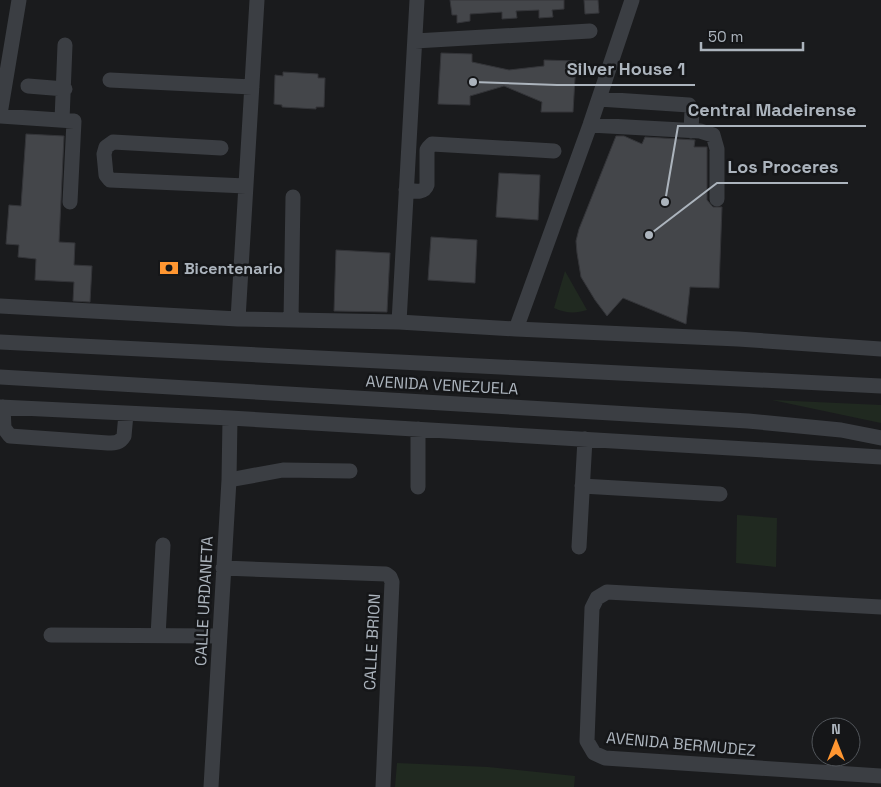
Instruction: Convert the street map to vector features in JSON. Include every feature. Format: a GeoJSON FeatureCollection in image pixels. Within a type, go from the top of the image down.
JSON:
{"type":"FeatureCollection","features":[{"type":"Feature","properties":{"kind":"street"},"geometry":{"type":"LineString","coordinates":[[19,0],[0,115],[72,120],[74,123],[70,202]]}},
{"type":"Feature","properties":{"kind":"street"},"geometry":{"type":"LineString","coordinates":[[238,320],[257,0]]}},
{"type":"Feature","properties":{"kind":"street"},"geometry":{"type":"LineString","coordinates":[[399,322],[417,0]]}},
{"type":"Feature","properties":{"kind":"street"},"geometry":{"type":"LineString","coordinates":[[516,330],[590,125],[632,0]]}},
{"type":"Feature","properties":{"kind":"street"},"geometry":{"type":"LineString","coordinates":[[415,41],[590,31]]}},
{"type":"Feature","properties":{"kind":"street"},"geometry":{"type":"LineString","coordinates":[[62,120],[65,45]]}},
{"type":"Feature","properties":{"kind":"street"},"geometry":{"type":"LineString","coordinates":[[110,80],[252,87]]}},
{"type":"Feature","properties":{"kind":"street"},"geometry":{"type":"LineString","coordinates":[[28,86],[64,89]]}},
{"type":"Feature","properties":{"kind":"street"},"geometry":{"type":"LineString","coordinates":[[599,99],[689,105],[692,110],[691,131]]}},
{"type":"Feature","properties":{"kind":"street"},"geometry":{"type":"LineString","coordinates":[[590,125],[700,131],[713,135],[718,149],[717,199]]}},
{"type":"Feature","properties":{"kind":"street"},"geometry":{"type":"LineString","coordinates":[[221,148],[113,142],[106,147],[104,154],[106,175],[110,180],[246,186]]}},
{"type":"Feature","properties":{"kind":"street"},"geometry":{"type":"LineString","coordinates":[[406,190],[426,190],[428,185],[428,150],[432,144],[554,151]]}},
{"type":"Feature","properties":{"kind":"street"},"geometry":{"type":"LineString","coordinates":[[291,320],[293,196]]}},
{"type":"Feature","properties":{"kind":"street"},"geometry":{"type":"LineString","coordinates":[[0,306],[238,320],[399,322],[516,330],[738,339],[878,349]]}},
{"type":"Feature","properties":{"kind":"street","name":"AVENIDA VENEZUELA"},"geometry":{"type":"LineString","coordinates":[[0,342],[881,386]]}},
{"type":"Feature","properties":{"kind":"street","name":"AVENIDA VENEZUELA"},"geometry":{"type":"LineString","coordinates":[[0,377],[748,420],[841,430],[881,438]]}},
{"type":"Feature","properties":{"kind":"street"},"geometry":{"type":"LineString","coordinates":[[126,414],[122,440],[114,444],[108,444],[10,436],[4,428],[2,407],[230,418],[881,457]]}},
{"type":"Feature","properties":{"kind":"street","name":"CALLE URDANETA"},"geometry":{"type":"LineString","coordinates":[[211,787],[229,480],[230,418]]}},
{"type":"Feature","properties":{"kind":"street"},"geometry":{"type":"LineString","coordinates":[[418,429],[418,487]]}},
{"type":"Feature","properties":{"kind":"street"},"geometry":{"type":"LineString","coordinates":[[579,547],[585,439]]}},
{"type":"Feature","properties":{"kind":"street"},"geometry":{"type":"LineString","coordinates":[[229,480],[283,470],[350,472]]}},
{"type":"Feature","properties":{"kind":"street"},"geometry":{"type":"LineString","coordinates":[[582,486],[720,494]]}},
{"type":"Feature","properties":{"kind":"street"},"geometry":{"type":"LineString","coordinates":[[158,636],[163,545]]}},
{"type":"Feature","properties":{"kind":"street","name":"CALLE BRION"},"geometry":{"type":"LineString","coordinates":[[223,568],[386,574],[390,577],[392,582],[383,787]]}},
{"type":"Feature","properties":{"kind":"street","name":"AVENIDA BERMUDEZ"},"geometry":{"type":"LineString","coordinates":[[881,608],[607,592],[596,598],[592,608],[587,741],[594,753],[605,758],[881,776]]}},
{"type":"Feature","properties":{"kind":"street"},"geometry":{"type":"LineString","coordinates":[[52,635],[219,636]]}},
{"type":"Feature","properties":{"kind":"shaded area"},"geometry":{"type":"Polygon","coordinates":[[[565,271],[587,310],[570,312],[554,308],[565,271]]]}},
{"type":"Feature","properties":{"kind":"shaded area"},"geometry":{"type":"Polygon","coordinates":[[[772,400],[881,405],[881,423],[772,400]]]}},
{"type":"Feature","properties":{"kind":"shaded area"},"geometry":{"type":"Polygon","coordinates":[[[737,515],[777,518],[776,567],[736,563],[737,515]]]}},
{"type":"Feature","properties":{"kind":"shaded area"},"geometry":{"type":"Polygon","coordinates":[[[397,763],[488,767],[575,776],[574,787],[395,787],[397,763]]]}},
{"type":"Feature","properties":{"kind":"building"},"geometry":{"type":"Polygon","coordinates":[[[450,0],[564,0],[564,9],[552,10],[553,17],[539,18],[539,10],[516,11],[517,18],[502,19],[502,12],[470,14],[470,21],[457,23],[457,15],[452,15],[450,0]]]}},
{"type":"Feature","properties":{"kind":"building"},"geometry":{"type":"Polygon","coordinates":[[[584,0],[598,0],[599,13],[585,14],[584,0]]]}},
{"type":"Feature","properties":{"kind":"building"},"geometry":{"type":"Polygon","coordinates":[[[441,53],[472,54],[472,62],[509,70],[544,66],[544,60],[576,61],[573,112],[541,112],[542,102],[504,86],[470,96],[470,105],[438,104],[441,53]]]}},
{"type":"Feature","properties":{"kind":"building"},"geometry":{"type":"Polygon","coordinates":[[[283,72],[318,74],[318,78],[325,78],[324,107],[316,107],[316,109],[282,107],[282,105],[274,104],[275,75],[283,76],[283,72]]]}},
{"type":"Feature","properties":{"kind":"building"},"geometry":{"type":"Polygon","coordinates":[[[26,134],[64,136],[59,242],[75,243],[74,265],[92,266],[90,302],[73,301],[74,282],[35,280],[36,259],[18,257],[19,245],[6,244],[9,205],[21,206],[26,134]]]}},
{"type":"Feature","properties":{"kind":"building"},"geometry":{"type":"Polygon","coordinates":[[[616,136],[624,136],[642,144],[645,137],[695,140],[694,147],[707,147],[707,200],[713,207],[722,207],[719,288],[690,287],[686,324],[623,298],[607,316],[581,277],[576,241],[616,136]]]}},
{"type":"Feature","properties":{"kind":"building"},"geometry":{"type":"Polygon","coordinates":[[[499,173],[540,175],[538,220],[496,217],[499,173]]]}},
{"type":"Feature","properties":{"kind":"building"},"geometry":{"type":"Polygon","coordinates":[[[431,237],[477,240],[475,283],[428,280],[431,237]]]}},
{"type":"Feature","properties":{"kind":"building"},"geometry":{"type":"Polygon","coordinates":[[[336,250],[390,253],[387,312],[334,311],[336,250]]]}},
{"type":"Feature","properties":{"kind":"place","name":"Silver House 1"},"geometry":{"type":"Point","coordinates":[473,82]}},
{"type":"Feature","properties":{"kind":"place","name":"Central Madeirense"},"geometry":{"type":"Point","coordinates":[665,202]}},
{"type":"Feature","properties":{"kind":"place","name":"Los Proceres"},"geometry":{"type":"Point","coordinates":[649,235]}},
{"type":"Feature","properties":{"kind":"place","name":"Bicentenario"},"geometry":{"type":"Point","coordinates":[169,268]}}]}
